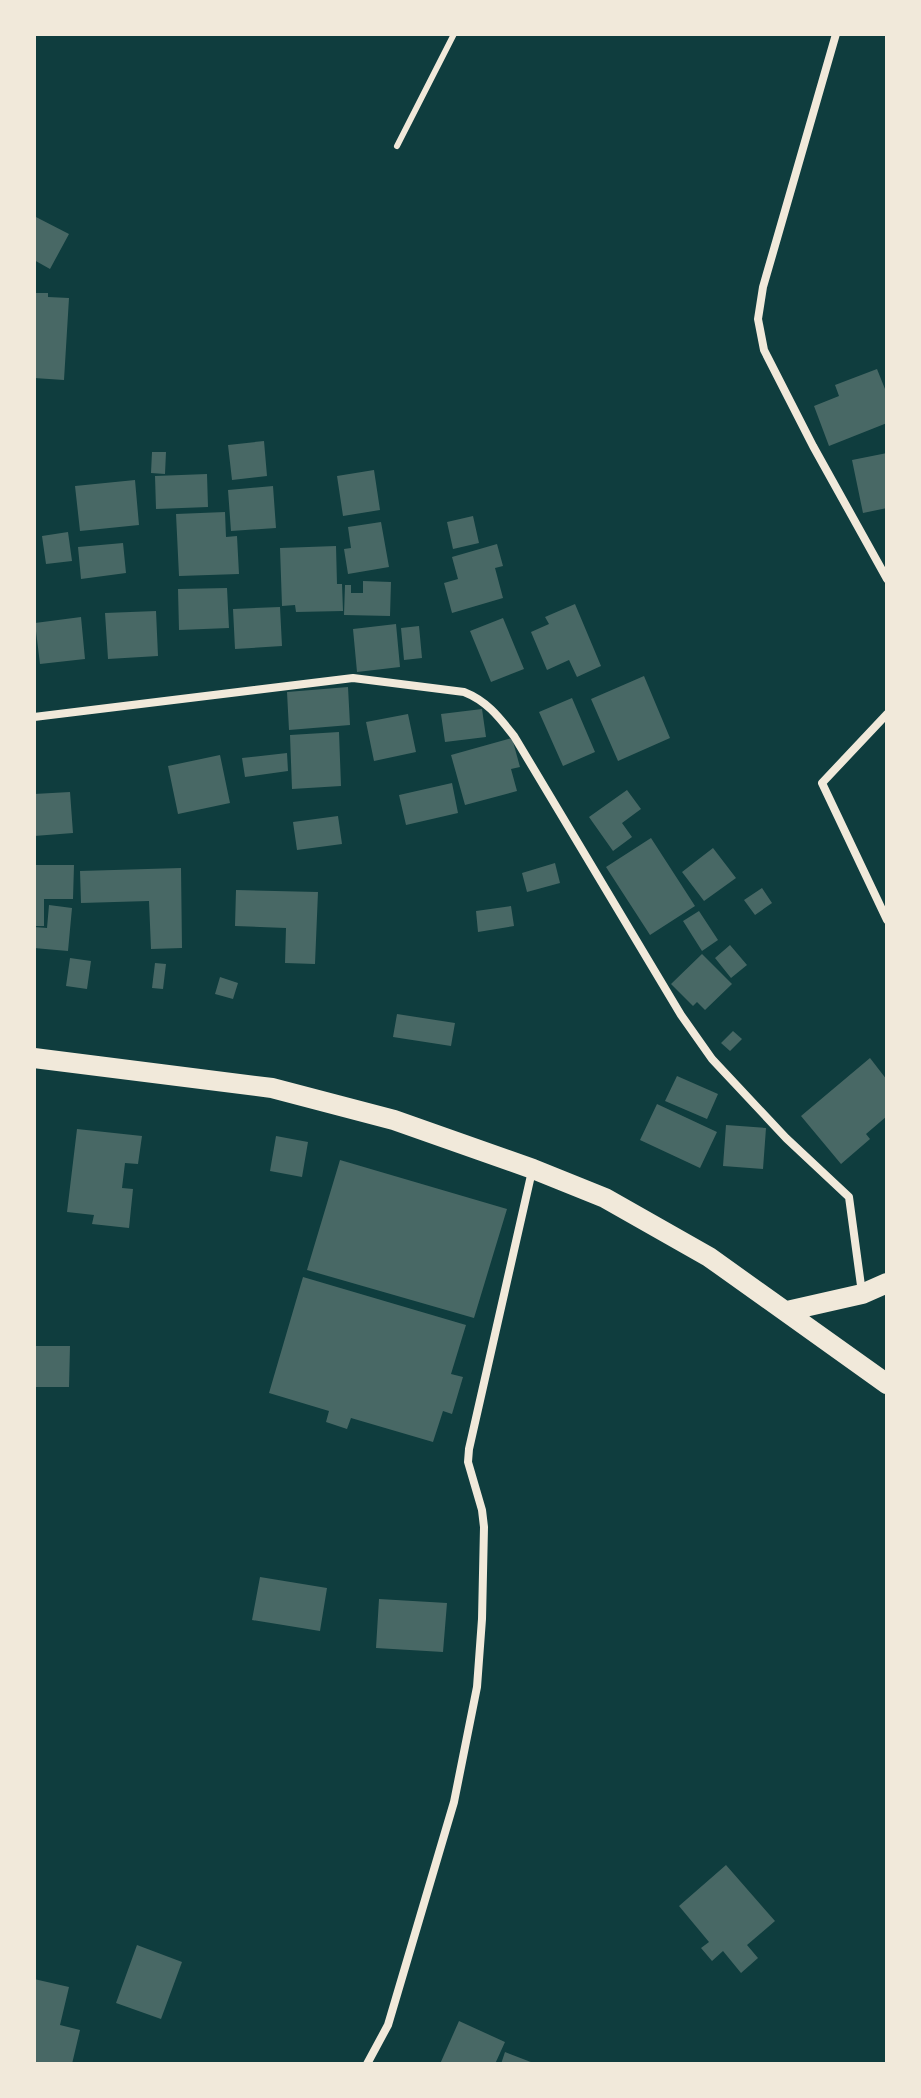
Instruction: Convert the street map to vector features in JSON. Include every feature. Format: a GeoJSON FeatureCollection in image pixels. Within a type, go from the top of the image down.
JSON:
{"type":"FeatureCollection","features":[{"type":"Feature","properties":{"kind":"main road"},"geometry":{"type":"LineString","coordinates":[[34,1058],[272,1088],[394,1120],[533,1169],[605,1198],[709,1257],[885,1378]]}},
{"type":"Feature","properties":{"kind":"main road"},"geometry":{"type":"LineString","coordinates":[[787,1311],[862,1294],[887,1283]]}},
{"type":"Feature","properties":{"kind":"street"},"geometry":{"type":"LineString","coordinates":[[836,34],[763,287],[758,319],[764,350],[887,579]]}},
{"type":"Feature","properties":{"kind":"street"},"geometry":{"type":"LineString","coordinates":[[34,717],[353,678],[464,692],[478,698],[495,711],[514,736],[681,1015],[712,1059],[786,1138],[849,1197],[862,1294]]}},
{"type":"Feature","properties":{"kind":"street"},"geometry":{"type":"LineString","coordinates":[[887,714],[822,783],[887,920]]}},
{"type":"Feature","properties":{"kind":"street"},"geometry":{"type":"LineString","coordinates":[[367,2064],[388,2025],[454,1802],[477,1687],[484,1527],[468,1462],[469,1449],[533,1169]]}},
{"type":"Feature","properties":{"kind":"lane"},"geometry":{"type":"LineString","coordinates":[[397,146],[454,34]]}},
{"type":"Feature","properties":{"kind":"building"},"geometry":{"type":"Polygon","coordinates":[[[34,216],[69,234],[50,269],[34,260],[34,216]]]}},
{"type":"Feature","properties":{"kind":"building"},"geometry":{"type":"Polygon","coordinates":[[[34,293],[69,298],[64,380],[34,378],[34,293]]]}},
{"type":"Feature","properties":{"kind":"building"},"geometry":{"type":"Polygon","coordinates":[[[877,369],[887,394],[887,423],[829,446],[814,406],[839,396],[835,385],[877,369]]]}},
{"type":"Feature","properties":{"kind":"building"},"geometry":{"type":"Polygon","coordinates":[[[264,441],[267,476],[232,480],[228,445],[264,441]]]}},
{"type":"Feature","properties":{"kind":"building"},"geometry":{"type":"Polygon","coordinates":[[[152,452],[166,452],[165,474],[151,473],[152,452]]]}},
{"type":"Feature","properties":{"kind":"building"},"geometry":{"type":"Polygon","coordinates":[[[887,453],[887,508],[863,513],[852,460],[887,453]]]}},
{"type":"Feature","properties":{"kind":"building"},"geometry":{"type":"Polygon","coordinates":[[[374,470],[380,510],[343,516],[337,476],[374,470]]]}},
{"type":"Feature","properties":{"kind":"building"},"geometry":{"type":"Polygon","coordinates":[[[207,474],[208,507],[156,509],[155,476],[207,474]]]}},
{"type":"Feature","properties":{"kind":"building"},"geometry":{"type":"Polygon","coordinates":[[[135,480],[139,525],[80,531],[75,486],[135,480]]]}},
{"type":"Feature","properties":{"kind":"building"},"geometry":{"type":"Polygon","coordinates":[[[273,486],[276,528],[231,531],[228,490],[273,486]]]}},
{"type":"Feature","properties":{"kind":"building"},"geometry":{"type":"Polygon","coordinates":[[[225,512],[226,537],[237,536],[239,574],[179,576],[176,514],[225,512]]]}},
{"type":"Feature","properties":{"kind":"building"},"geometry":{"type":"Polygon","coordinates":[[[473,516],[479,543],[453,549],[447,522],[473,516]]]}},
{"type":"Feature","properties":{"kind":"building"},"geometry":{"type":"Polygon","coordinates":[[[381,522],[389,567],[348,574],[344,549],[351,548],[348,527],[381,522]]]}},
{"type":"Feature","properties":{"kind":"building"},"geometry":{"type":"Polygon","coordinates":[[[68,532],[72,561],[46,564],[42,536],[68,532]]]}},
{"type":"Feature","properties":{"kind":"building"},"geometry":{"type":"Polygon","coordinates":[[[123,543],[126,573],[81,579],[78,547],[123,543]]]}},
{"type":"Feature","properties":{"kind":"building"},"geometry":{"type":"Polygon","coordinates":[[[497,544],[503,566],[495,568],[503,598],[452,613],[444,583],[458,579],[452,557],[497,544]]]}},
{"type":"Feature","properties":{"kind":"building"},"geometry":{"type":"Polygon","coordinates":[[[336,546],[337,584],[342,584],[343,611],[296,612],[295,605],[282,606],[280,548],[336,546]]]}},
{"type":"Feature","properties":{"kind":"building"},"geometry":{"type":"Polygon","coordinates":[[[363,581],[391,582],[390,616],[344,615],[345,585],[351,585],[351,593],[363,593],[363,581]]]}},
{"type":"Feature","properties":{"kind":"building"},"geometry":{"type":"Polygon","coordinates":[[[227,588],[229,628],[179,630],[178,589],[227,588]]]}},
{"type":"Feature","properties":{"kind":"building"},"geometry":{"type":"Polygon","coordinates":[[[575,604],[601,666],[577,677],[569,660],[547,670],[531,632],[549,624],[545,617],[575,604]]]}},
{"type":"Feature","properties":{"kind":"building"},"geometry":{"type":"Polygon","coordinates":[[[280,607],[282,646],[235,649],[233,609],[280,607]]]}},
{"type":"Feature","properties":{"kind":"building"},"geometry":{"type":"Polygon","coordinates":[[[156,611],[158,656],[108,659],[105,613],[156,611]]]}},
{"type":"Feature","properties":{"kind":"building"},"geometry":{"type":"Polygon","coordinates":[[[81,617],[85,659],[40,664],[35,623],[81,617]]]}},
{"type":"Feature","properties":{"kind":"building"},"geometry":{"type":"Polygon","coordinates":[[[503,618],[524,669],[491,682],[470,631],[503,618]]]}},
{"type":"Feature","properties":{"kind":"building"},"geometry":{"type":"Polygon","coordinates":[[[396,624],[400,667],[357,672],[353,629],[396,624]]]}},
{"type":"Feature","properties":{"kind":"building"},"geometry":{"type":"Polygon","coordinates":[[[419,626],[422,658],[404,660],[401,628],[419,626]]]}},
{"type":"Feature","properties":{"kind":"building"},"geometry":{"type":"Polygon","coordinates":[[[644,676],[670,738],[618,761],[591,699],[644,676]]]}},
{"type":"Feature","properties":{"kind":"building"},"geometry":{"type":"Polygon","coordinates":[[[348,687],[350,725],[289,730],[287,692],[348,687]]]}},
{"type":"Feature","properties":{"kind":"building"},"geometry":{"type":"Polygon","coordinates":[[[572,698],[595,752],[563,766],[539,712],[572,698]]]}},
{"type":"Feature","properties":{"kind":"building"},"geometry":{"type":"Polygon","coordinates":[[[482,709],[486,737],[445,742],[441,714],[482,709]]]}},
{"type":"Feature","properties":{"kind":"building"},"geometry":{"type":"Polygon","coordinates":[[[408,714],[416,752],[374,761],[366,722],[408,714]]]}},
{"type":"Feature","properties":{"kind":"building"},"geometry":{"type":"Polygon","coordinates":[[[339,732],[341,786],[292,789],[290,735],[339,732]]]}},
{"type":"Feature","properties":{"kind":"building"},"geometry":{"type":"Polygon","coordinates":[[[512,738],[520,767],[511,769],[517,791],[465,805],[451,755],[512,738]]]}},
{"type":"Feature","properties":{"kind":"building"},"geometry":{"type":"Polygon","coordinates":[[[287,753],[288,771],[245,777],[242,758],[287,753]]]}},
{"type":"Feature","properties":{"kind":"building"},"geometry":{"type":"Polygon","coordinates":[[[220,755],[230,803],[178,814],[168,766],[220,755]]]}},
{"type":"Feature","properties":{"kind":"building"},"geometry":{"type":"Polygon","coordinates":[[[452,783],[458,813],[406,825],[399,795],[452,783]]]}},
{"type":"Feature","properties":{"kind":"building"},"geometry":{"type":"Polygon","coordinates":[[[627,790],[641,809],[622,823],[632,837],[613,851],[589,817],[627,790]]]}},
{"type":"Feature","properties":{"kind":"building"},"geometry":{"type":"Polygon","coordinates":[[[70,792],[73,833],[34,836],[34,794],[70,792]]]}},
{"type":"Feature","properties":{"kind":"building"},"geometry":{"type":"Polygon","coordinates":[[[338,816],[342,844],[297,850],[293,822],[338,816]]]}},
{"type":"Feature","properties":{"kind":"building"},"geometry":{"type":"Polygon","coordinates":[[[651,838],[695,906],[650,935],[606,867],[651,838]]]}},
{"type":"Feature","properties":{"kind":"building"},"geometry":{"type":"Polygon","coordinates":[[[713,848],[736,878],[704,901],[682,872],[713,848]]]}},
{"type":"Feature","properties":{"kind":"building"},"geometry":{"type":"Polygon","coordinates":[[[555,863],[560,883],[527,892],[522,873],[555,863]]]}},
{"type":"Feature","properties":{"kind":"building"},"geometry":{"type":"Polygon","coordinates":[[[34,865],[74,865],[73,899],[44,899],[44,926],[34,926],[34,865]]]}},
{"type":"Feature","properties":{"kind":"building"},"geometry":{"type":"Polygon","coordinates":[[[181,868],[182,948],[151,949],[149,901],[81,903],[80,871],[181,868]]]}},
{"type":"Feature","properties":{"kind":"building"},"geometry":{"type":"Polygon","coordinates":[[[762,888],[772,903],[755,915],[744,900],[762,888]]]}},
{"type":"Feature","properties":{"kind":"building"},"geometry":{"type":"Polygon","coordinates":[[[236,890],[318,892],[315,964],[285,963],[286,928],[235,926],[236,890]]]}},
{"type":"Feature","properties":{"kind":"building"},"geometry":{"type":"Polygon","coordinates":[[[49,905],[72,908],[68,951],[34,948],[34,927],[47,928],[49,905]]]}},
{"type":"Feature","properties":{"kind":"building"},"geometry":{"type":"Polygon","coordinates":[[[511,906],[514,926],[478,932],[476,911],[511,906]]]}},
{"type":"Feature","properties":{"kind":"building"},"geometry":{"type":"Polygon","coordinates":[[[699,911],[718,940],[702,951],[683,921],[699,911]]]}},
{"type":"Feature","properties":{"kind":"building"},"geometry":{"type":"Polygon","coordinates":[[[730,945],[747,965],[731,978],[715,958],[730,945]]]}},
{"type":"Feature","properties":{"kind":"building"},"geometry":{"type":"Polygon","coordinates":[[[702,954],[732,984],[705,1010],[697,1002],[693,1006],[671,984],[702,954]]]}},
{"type":"Feature","properties":{"kind":"building"},"geometry":{"type":"Polygon","coordinates":[[[70,958],[91,961],[87,989],[66,986],[70,958]]]}},
{"type":"Feature","properties":{"kind":"building"},"geometry":{"type":"Polygon","coordinates":[[[155,963],[166,964],[163,989],[152,988],[155,963]]]}},
{"type":"Feature","properties":{"kind":"building"},"geometry":{"type":"Polygon","coordinates":[[[220,977],[238,983],[233,999],[215,994],[220,977]]]}},
{"type":"Feature","properties":{"kind":"building"},"geometry":{"type":"Polygon","coordinates":[[[397,1014],[455,1023],[451,1046],[393,1037],[397,1014]]]}},
{"type":"Feature","properties":{"kind":"building"},"geometry":{"type":"Polygon","coordinates":[[[733,1031],[742,1039],[730,1051],[721,1043],[733,1031]]]}},
{"type":"Feature","properties":{"kind":"building"},"geometry":{"type":"Polygon","coordinates":[[[870,1058],[887,1080],[887,1116],[866,1134],[870,1139],[841,1164],[801,1116],[870,1058]]]}},
{"type":"Feature","properties":{"kind":"building"},"geometry":{"type":"Polygon","coordinates":[[[677,1076],[718,1094],[707,1119],[665,1101],[677,1076]]]}},
{"type":"Feature","properties":{"kind":"building"},"geometry":{"type":"Polygon","coordinates":[[[657,1104],[717,1132],[700,1168],[640,1140],[657,1104]]]}},
{"type":"Feature","properties":{"kind":"building"},"geometry":{"type":"Polygon","coordinates":[[[726,1125],[766,1128],[763,1169],[723,1166],[726,1125]]]}},
{"type":"Feature","properties":{"kind":"building"},"geometry":{"type":"Polygon","coordinates":[[[77,1129],[142,1136],[138,1164],[125,1163],[122,1188],[133,1189],[129,1228],[92,1224],[94,1215],[67,1212],[77,1129]]]}},
{"type":"Feature","properties":{"kind":"building"},"geometry":{"type":"Polygon","coordinates":[[[276,1136],[308,1142],[302,1177],[270,1171],[276,1136]]]}},
{"type":"Feature","properties":{"kind":"building"},"geometry":{"type":"Polygon","coordinates":[[[340,1160],[507,1209],[474,1318],[307,1270],[340,1160]]]}},
{"type":"Feature","properties":{"kind":"building"},"geometry":{"type":"Polygon","coordinates":[[[303,1277],[466,1325],[451,1374],[463,1377],[452,1414],[443,1411],[433,1442],[351,1418],[347,1429],[326,1422],[329,1411],[269,1393],[303,1277]]]}},
{"type":"Feature","properties":{"kind":"building"},"geometry":{"type":"Polygon","coordinates":[[[34,1346],[70,1346],[69,1387],[34,1387],[34,1346]]]}},
{"type":"Feature","properties":{"kind":"building"},"geometry":{"type":"Polygon","coordinates":[[[260,1577],[327,1588],[320,1631],[252,1620],[260,1577]]]}},
{"type":"Feature","properties":{"kind":"building"},"geometry":{"type":"Polygon","coordinates":[[[379,1599],[447,1603],[443,1652],[376,1648],[379,1599]]]}},
{"type":"Feature","properties":{"kind":"building"},"geometry":{"type":"Polygon","coordinates":[[[726,1865],[775,1921],[747,1945],[758,1958],[741,1973],[723,1951],[712,1961],[701,1948],[709,1942],[679,1906],[726,1865]]]}},
{"type":"Feature","properties":{"kind":"building"},"geometry":{"type":"Polygon","coordinates":[[[137,1945],[182,1962],[161,2019],[116,2003],[137,1945]]]}},
{"type":"Feature","properties":{"kind":"building"},"geometry":{"type":"Polygon","coordinates":[[[34,1979],[69,1987],[60,2025],[80,2030],[72,2064],[34,2064],[34,1979]]]}},
{"type":"Feature","properties":{"kind":"building"},"geometry":{"type":"Polygon","coordinates":[[[459,2021],[505,2042],[495,2064],[440,2064],[459,2021]]]}},
{"type":"Feature","properties":{"kind":"building"},"geometry":{"type":"Polygon","coordinates":[[[505,2052],[536,2064],[501,2064],[505,2052]]]}}]}
